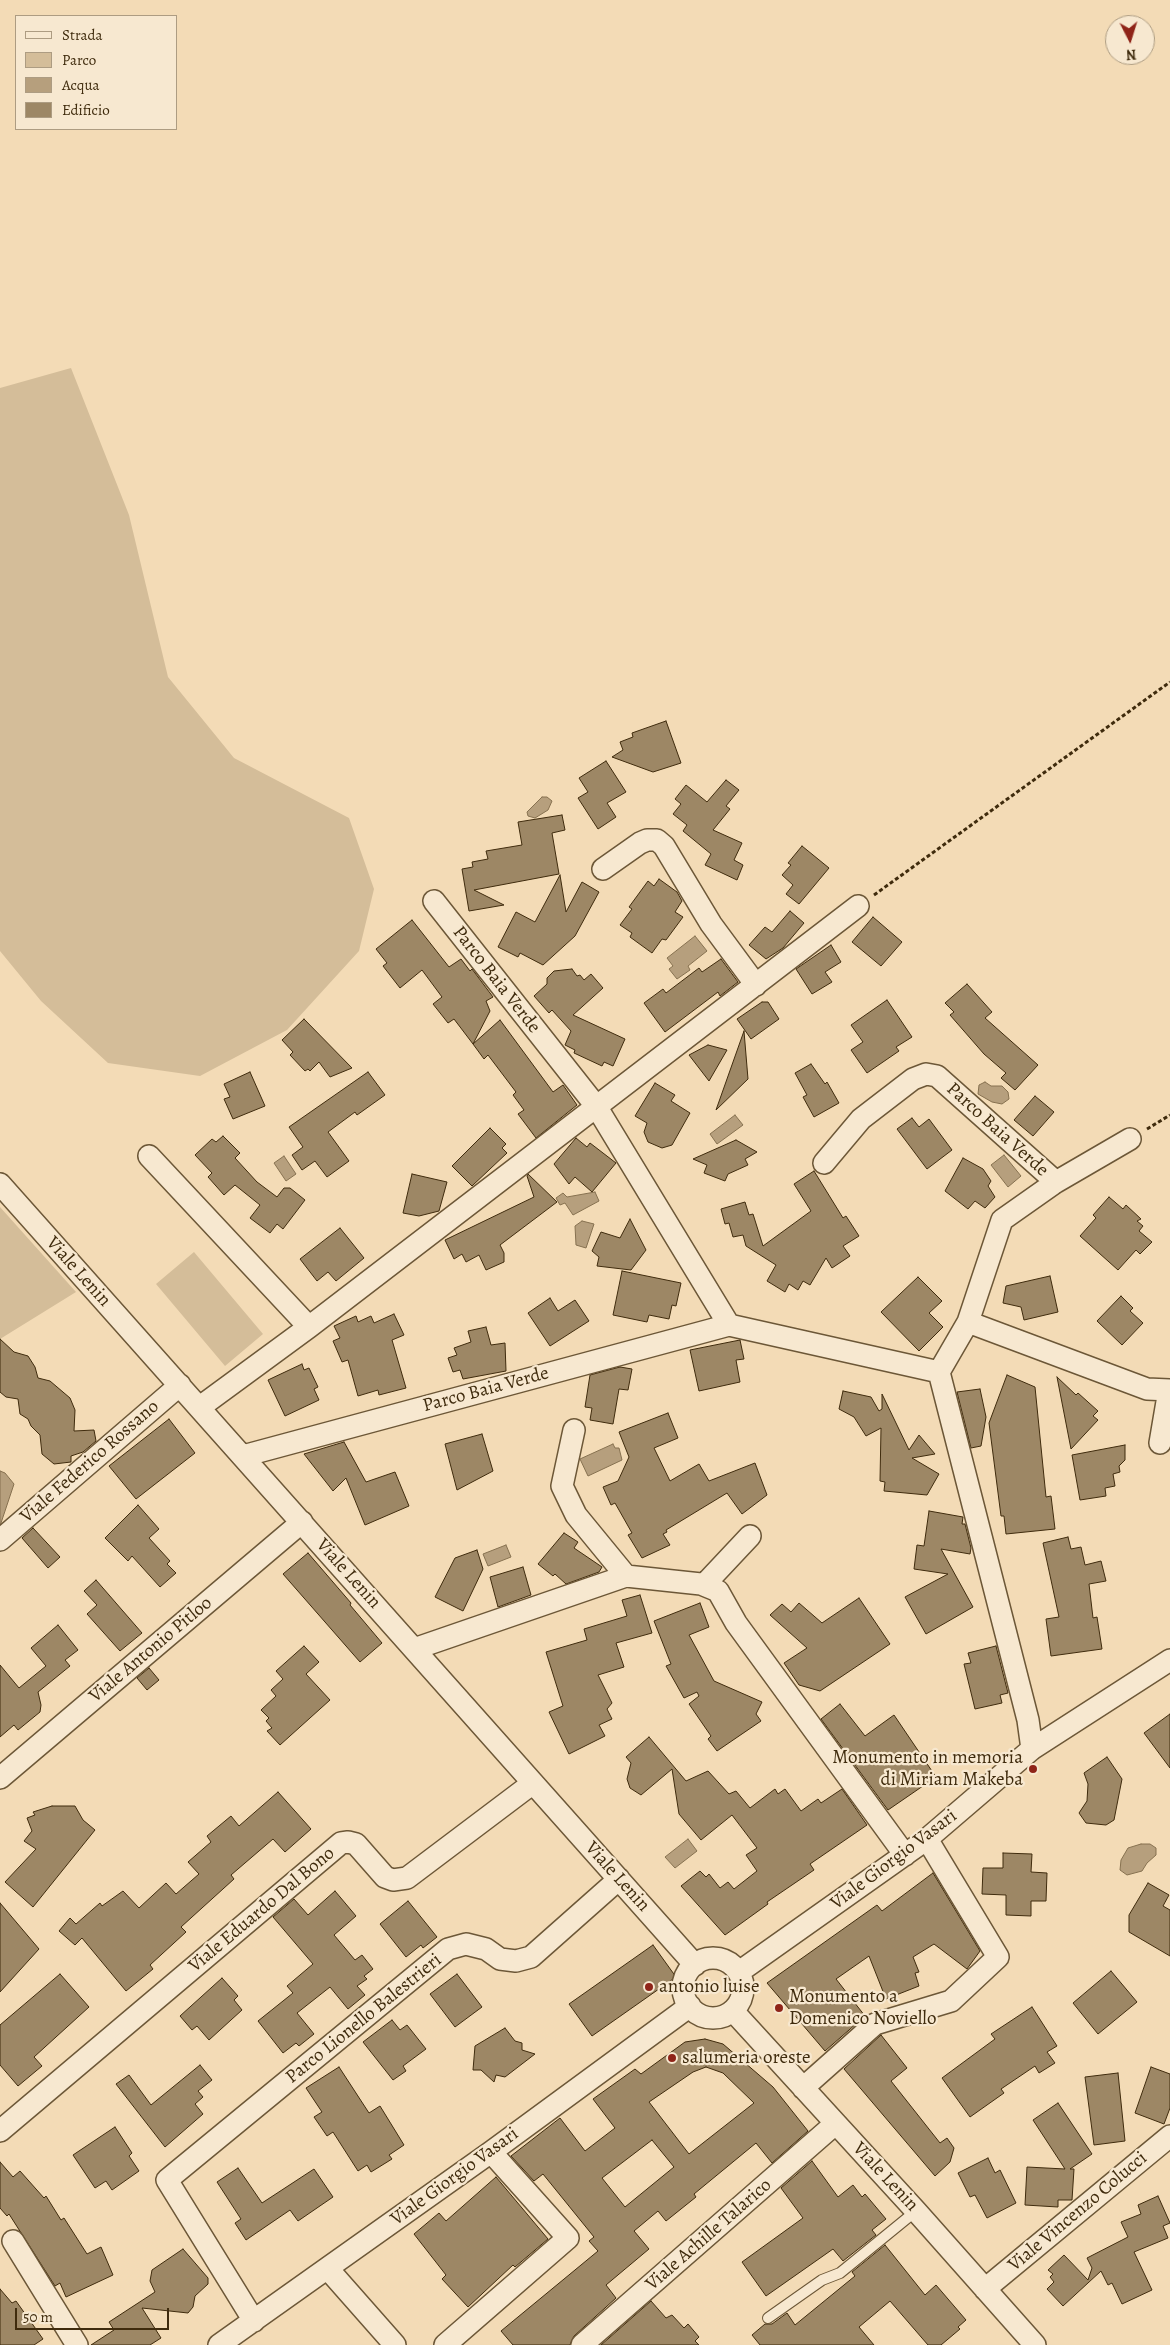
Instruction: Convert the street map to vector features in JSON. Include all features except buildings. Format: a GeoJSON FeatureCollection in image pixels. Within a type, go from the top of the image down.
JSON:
{"type":"FeatureCollection","features":[{"type":"Feature","properties":{"kind":"street"},"geometry":{"type":"LineString","coordinates":[[603,869],[640,843],[657,840],[664,846],[711,924],[756,985]]}},
{"type":"Feature","properties":{"kind":"street","name":"Parco Baia Verde"},"geometry":{"type":"LineString","coordinates":[[434,901],[596,1106],[729,1325]]}},
{"type":"Feature","properties":{"kind":"street"},"geometry":{"type":"LineString","coordinates":[[200,1407],[309,1326],[858,906]]}},
{"type":"Feature","properties":{"kind":"street","name":"Parco Baia Verde"},"geometry":{"type":"LineString","coordinates":[[824,1163],[861,1119],[914,1079],[926,1074],[937,1076],[1056,1182]]}},
{"type":"Feature","properties":{"kind":"street","name":"Parco Baia Verde"},"geometry":{"type":"LineString","coordinates":[[242,1456],[729,1325],[939,1372],[968,1322],[1002,1220],[1056,1182],[1130,1139]]}},
{"type":"Feature","properties":{"kind":"street"},"geometry":{"type":"LineString","coordinates":[[149,1156],[309,1326]]}},
{"type":"Feature","properties":{"kind":"street","name":"Viale Lenin"},"geometry":{"type":"LineString","coordinates":[[0,1184],[695,1964]]}},
{"type":"Feature","properties":{"kind":"street"},"geometry":{"type":"LineString","coordinates":[[968,1322],[1147,1388],[1170,1390],[1160,1443]]}},
{"type":"Feature","properties":{"kind":"street"},"geometry":{"type":"LineString","coordinates":[[939,1372],[1028,1720],[1032,1749]]}},
{"type":"Feature","properties":{"kind":"street","name":"Viale Federico Rossano"},"geometry":{"type":"LineString","coordinates":[[0,1540],[180,1385]]}},
{"type":"Feature","properties":{"kind":"street"},"geometry":{"type":"LineString","coordinates":[[574,1430],[562,1486],[576,1515],[626,1576]]}},
{"type":"Feature","properties":{"kind":"street","name":"Viale Antonio Pitloo"},"geometry":{"type":"LineString","coordinates":[[0,1778],[302,1522]]}},
{"type":"Feature","properties":{"kind":"street"},"geometry":{"type":"LineString","coordinates":[[704,1585],[750,1536]]}},
{"type":"Feature","properties":{"kind":"street"},"geometry":{"type":"LineString","coordinates":[[414,1649],[626,1576],[704,1585],[718,1591],[736,1623],[905,1855]]}},
{"type":"Feature","properties":{"kind":"street","name":"Viale Giorgio Vasari"},"geometry":{"type":"LineString","coordinates":[[739,1972],[927,1839],[1032,1749],[1170,1660]]}},
{"type":"Feature","properties":{"kind":"street","name":"Viale Eduardo Dal Bono"},"geometry":{"type":"LineString","coordinates":[[0,2131],[341,1843],[356,1844],[385,1877],[393,1880],[407,1878],[533,1784]]}},
{"type":"Feature","properties":{"kind":"street"},"geometry":{"type":"LineString","coordinates":[[803,2088],[875,2024],[951,2001],[998,1957],[927,1839]]}},
{"type":"Feature","properties":{"kind":"street","name":"Parco Lionello Balestrieri"},"geometry":{"type":"LineString","coordinates":[[254,2321],[167,2180],[448,1950],[466,1944],[486,1949],[500,1959],[516,1961],[532,1957],[619,1879]]}},
{"type":"Feature","properties":{"kind":"street"},"geometry":{"type":"LineString","coordinates":[[709,1958],[720,1958],[732,1964],[739,1972],[743,1981],[743,1994],[740,2003],[733,2011],[713,2018],[698,2013],[690,2006],[685,1997],[683,1987],[686,1977],[695,1964],[709,1958]]}},
{"type":"Feature","properties":{"kind":"street","name":"Viale Giorgio Vasari"},"geometry":{"type":"LineString","coordinates":[[219,2345],[491,2152],[690,2006]]}},
{"type":"Feature","properties":{"kind":"street","name":"Viale Lenin"},"geometry":{"type":"LineString","coordinates":[[733,2011],[916,2211],[1035,2345]]}},
{"type":"Feature","properties":{"kind":"street","name":"Viale Achille Talarico"},"geometry":{"type":"LineString","coordinates":[[582,2345],[835,2124]]}},
{"type":"Feature","properties":{"kind":"street","name":"Viale Vincenzo Colucci"},"geometry":{"type":"LineString","coordinates":[[985,2289],[1170,2136]]}},
{"type":"Feature","properties":{"kind":"street"},"geometry":{"type":"LineString","coordinates":[[446,2345],[568,2238],[491,2152]]}},
{"type":"Feature","properties":{"kind":"street"},"geometry":{"type":"LineString","coordinates":[[13,2241],[77,2345]]}},
{"type":"Feature","properties":{"kind":"street"},"geometry":{"type":"LineString","coordinates":[[328,2269],[395,2345]]}},
{"type":"Feature","properties":{"kind":"lane"},"geometry":{"type":"LineString","coordinates":[[768,2318],[822,2280],[840,2272],[916,2211]]}},
{"type":"Feature","properties":{"kind":"path"},"geometry":{"type":"LineString","coordinates":[[858,906],[1170,682]]}},
{"type":"Feature","properties":{"kind":"path"},"geometry":{"type":"LineString","coordinates":[[1130,1139],[1170,1115]]}},
{"type":"Feature","properties":{"kind":"green space"},"geometry":{"type":"Polygon","coordinates":[[[71,368],[129,515],[168,677],[234,758],[349,818],[374,889],[359,951],[287,1030],[200,1076],[108,1063],[41,1001],[0,951],[0,388],[71,368]]]}},
{"type":"Feature","properties":{"kind":"green space"},"geometry":{"type":"Polygon","coordinates":[[[0,1207],[76,1292],[0,1339],[0,1207]]]}},
{"type":"Feature","properties":{"kind":"green space"},"geometry":{"type":"Polygon","coordinates":[[[194,1252],[263,1334],[225,1366],[156,1284],[194,1252]]]}},
{"type":"Feature","properties":{"kind":"water"},"geometry":{"type":"Polygon","coordinates":[[[542,797],[547,797],[552,801],[548,810],[535,818],[528,816],[527,812],[542,797]]]}},
{"type":"Feature","properties":{"kind":"water"},"geometry":{"type":"Polygon","coordinates":[[[695,936],[707,951],[688,966],[690,970],[677,979],[669,969],[673,966],[667,958],[695,936]]]}},
{"type":"Feature","properties":{"kind":"water"},"geometry":{"type":"Polygon","coordinates":[[[985,1082],[991,1086],[1002,1086],[1008,1092],[1009,1099],[1002,1104],[992,1102],[978,1094],[979,1085],[985,1082]]]}},
{"type":"Feature","properties":{"kind":"water"},"geometry":{"type":"Polygon","coordinates":[[[735,1115],[743,1125],[717,1144],[710,1134],[735,1115]]]}},
{"type":"Feature","properties":{"kind":"water"},"geometry":{"type":"Polygon","coordinates":[[[1004,1155],[1021,1176],[1008,1187],[991,1165],[1004,1155]]]}},
{"type":"Feature","properties":{"kind":"water"},"geometry":{"type":"Polygon","coordinates":[[[284,1156],[296,1174],[286,1181],[274,1163],[284,1156]]]}},
{"type":"Feature","properties":{"kind":"water"},"geometry":{"type":"Polygon","coordinates":[[[595,1192],[599,1201],[573,1215],[565,1203],[560,1205],[556,1198],[563,1193],[567,1197],[595,1192]]]}},
{"type":"Feature","properties":{"kind":"water"},"geometry":{"type":"Polygon","coordinates":[[[582,1221],[594,1224],[586,1248],[576,1245],[575,1226],[582,1221]]]}},
{"type":"Feature","properties":{"kind":"water"},"geometry":{"type":"Polygon","coordinates":[[[613,1444],[615,1448],[619,1448],[622,1460],[588,1476],[580,1459],[613,1444]]]}},
{"type":"Feature","properties":{"kind":"water"},"geometry":{"type":"Polygon","coordinates":[[[0,1471],[5,1473],[14,1484],[0,1526],[0,1471]]]}},
{"type":"Feature","properties":{"kind":"water"},"geometry":{"type":"Polygon","coordinates":[[[506,1545],[511,1557],[488,1566],[483,1554],[506,1545]]]}},
{"type":"Feature","properties":{"kind":"water"},"geometry":{"type":"Polygon","coordinates":[[[688,1839],[697,1851],[675,1868],[665,1857],[688,1839]]]}},
{"type":"Feature","properties":{"kind":"water"},"geometry":{"type":"Polygon","coordinates":[[[1141,1844],[1150,1844],[1156,1848],[1156,1855],[1147,1863],[1142,1871],[1127,1875],[1120,1870],[1121,1860],[1128,1848],[1141,1844]]]}},
{"type":"Feature","properties":{"kind":"place","name":"Monumento in memoria di Miriam Makeba"},"geometry":{"type":"Point","coordinates":[1033,1769]}},
{"type":"Feature","properties":{"kind":"place","name":"antonio luise"},"geometry":{"type":"Point","coordinates":[649,1987]}},
{"type":"Feature","properties":{"kind":"place","name":"Monumento a Domenico Noviello"},"geometry":{"type":"Point","coordinates":[779,2008]}},
{"type":"Feature","properties":{"kind":"place","name":"salumeria oreste"},"geometry":{"type":"Point","coordinates":[672,2058]}}]}
